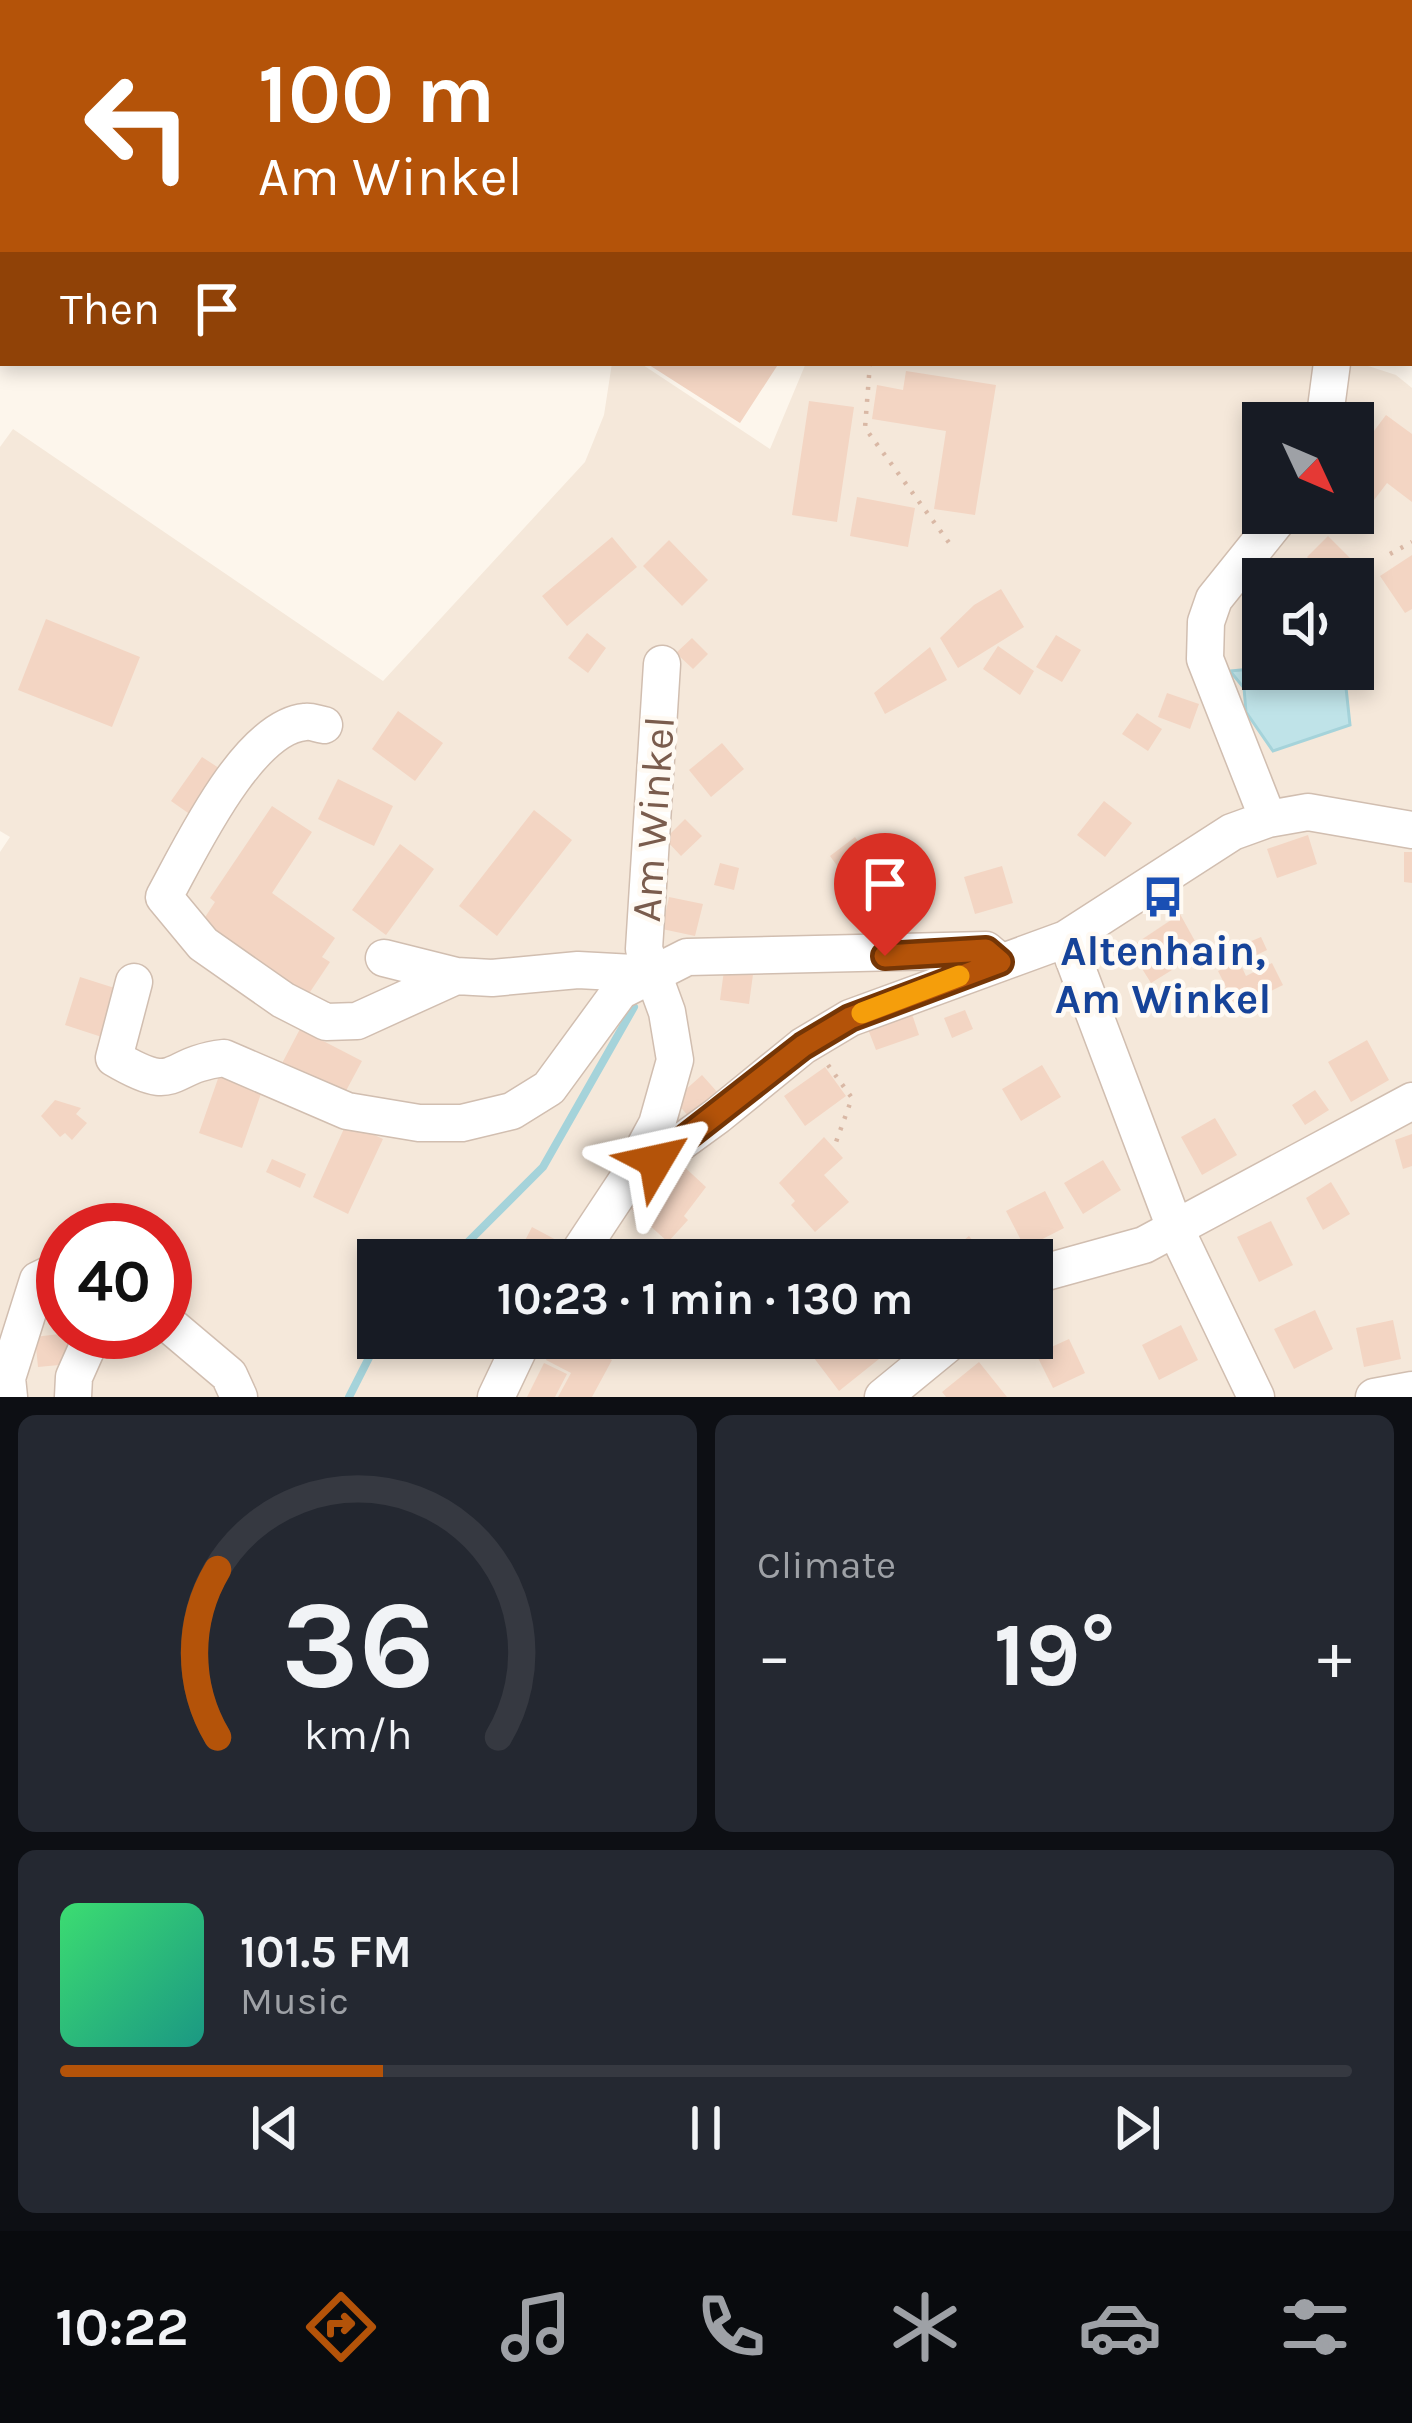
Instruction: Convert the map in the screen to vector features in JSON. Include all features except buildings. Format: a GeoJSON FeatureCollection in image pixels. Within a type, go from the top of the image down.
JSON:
{"type":"FeatureCollection","features":[{"type":"Feature","properties":{"kind":"street"},"geometry":{"type":"LineString","coordinates":[[1327,402],[1332,366]]}},
{"type":"Feature","properties":{"kind":"street"},"geometry":{"type":"LineString","coordinates":[[1266,534],[1214,599],[1206,622],[1205,659],[1268,819]]}},
{"type":"Feature","properties":{"kind":"street","name":"Am Winkel"},"geometry":{"type":"LineString","coordinates":[[625,1183],[656,1124],[675,1060],[667,1012],[644,949],[662,664]]}},
{"type":"Feature","properties":{"kind":"street"},"geometry":{"type":"LineString","coordinates":[[324,725],[305,722],[260,747],[204,824],[164,897],[203,944],[284,1000],[326,1022],[357,1021],[456,976]]}},
{"type":"Feature","properties":{"kind":"street"},"geometry":{"type":"LineString","coordinates":[[588,1239],[625,1183],[810,1042],[868,1010],[1066,938],[1232,832],[1268,819],[1307,812],[1412,830]]}},
{"type":"Feature","properties":{"kind":"street"},"geometry":{"type":"LineString","coordinates":[[1066,938],[1175,1228],[1256,1397]]}},
{"type":"Feature","properties":{"kind":"street","name":"Am Winkel"},"geometry":{"type":"LineString","coordinates":[[652,974],[688,958],[720,955],[885,956],[986,950],[1000,962]]}},
{"type":"Feature","properties":{"kind":"street"},"geometry":{"type":"LineString","coordinates":[[384,958],[456,976],[492,978],[578,970],[652,974]]}},
{"type":"Feature","properties":{"kind":"street"},"geometry":{"type":"LineString","coordinates":[[134,982],[114,1058],[144,1076],[166,1079],[206,1060],[224,1058],[347,1112],[419,1123],[462,1123],[512,1111],[549,1088],[620,991],[652,974]]}},
{"type":"Feature","properties":{"kind":"street"},"geometry":{"type":"LineString","coordinates":[[1053,1270],[1144,1245],[1412,1101]]}},
{"type":"Feature","properties":{"kind":"street"},"geometry":{"type":"LineString","coordinates":[[9,1397],[7,1378],[36,1286]]}},
{"type":"Feature","properties":{"kind":"street"},"geometry":{"type":"LineString","coordinates":[[192,1344],[229,1376],[238,1397]]}},
{"type":"Feature","properties":{"kind":"street"},"geometry":{"type":"LineString","coordinates":[[73,1397],[74,1376],[82,1359]]}},
{"type":"Feature","properties":{"kind":"street"},"geometry":{"type":"LineString","coordinates":[[496,1397],[514,1359]]}},
{"type":"Feature","properties":{"kind":"street"},"geometry":{"type":"LineString","coordinates":[[883,1397],[929,1359]]}},
{"type":"Feature","properties":{"kind":"street"},"geometry":{"type":"LineString","coordinates":[[1374,1397],[1412,1390]]}},
{"type":"Feature","properties":{"kind":"path"},"geometry":{"type":"LineString","coordinates":[[870,366],[865,428],[950,544]]}},
{"type":"Feature","properties":{"kind":"path"},"geometry":{"type":"LineString","coordinates":[[1390,554],[1412,542]]}},
{"type":"Feature","properties":{"kind":"path"},"geometry":{"type":"LineString","coordinates":[[810,1042],[852,1098],[836,1142]]}},
{"type":"Feature","properties":{"kind":"shaded area"},"geometry":{"type":"Polygon","coordinates":[[[612,366],[645,366],[770,449],[805,366],[1368,366],[1396,375],[1412,388],[1412,1397],[0,1397],[0,852],[10,837],[0,831],[0,447],[13,429],[383,681],[585,462],[604,415],[612,366]]]}},
{"type":"Feature","properties":{"kind":"water"},"geometry":{"type":"Polygon","coordinates":[[[1242,670],[1242,686],[1230,671],[1242,670]]]}},
{"type":"Feature","properties":{"kind":"water"},"geometry":{"type":"Polygon","coordinates":[[[1244,690],[1346,690],[1350,725],[1273,751],[1246,712],[1244,690]]]}},
{"type":"Feature","properties":{"kind":"waterway"},"geometry":{"type":"LineString","coordinates":[[471,1239],[543,1167],[634,1007]]}},
{"type":"Feature","properties":{"kind":"waterway"},"geometry":{"type":"LineString","coordinates":[[349,1397],[368,1359]]}},
{"type":"Feature","properties":{"kind":"slow traffic"},"geometry":{"type":"LineString","coordinates":[[862,1013],[959,976]]}},
{"type":"Feature","properties":{"kind":"place","name":"Altenhain, Am Winkel"},"geometry":{"type":"Point","coordinates":[1163,897]}},
{"type":"Feature","properties":{"kind":"route"},"geometry":{"type":"LineString","coordinates":[[656,1161],[803,1046],[850,1018],[1000,962],[986,950],[885,956]]}}]}
